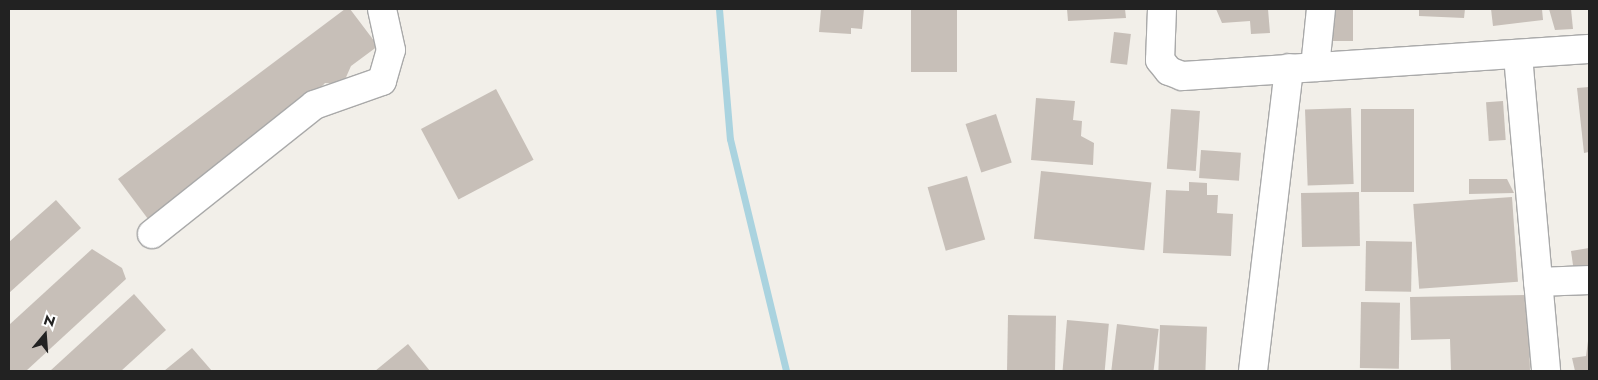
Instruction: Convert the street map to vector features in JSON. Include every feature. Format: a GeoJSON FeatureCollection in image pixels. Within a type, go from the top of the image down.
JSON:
{"type":"FeatureCollection","features":[{"type":"Feature","properties":{"kind":"street"},"geometry":{"type":"LineString","coordinates":[[152,234],[314,105],[382,81],[391,50],[382,9]]}},
{"type":"Feature","properties":{"kind":"street"},"geometry":{"type":"LineString","coordinates":[[1162,9],[1158,46],[1168,71],[1182,76],[1302,67],[1518,56],[1589,49]]}},
{"type":"Feature","properties":{"kind":"street"},"geometry":{"type":"LineString","coordinates":[[1253,371],[1302,67],[1320,9]]}},
{"type":"Feature","properties":{"kind":"street"},"geometry":{"type":"LineString","coordinates":[[1518,56],[1546,371]]}},
{"type":"Feature","properties":{"kind":"street"},"geometry":{"type":"LineString","coordinates":[[1538,282],[1589,280]]}},
{"type":"Feature","properties":{"kind":"building"},"geometry":{"type":"Polygon","coordinates":[[[345,9],[350,9],[378,46],[351,66],[343,84],[325,83],[276,136],[154,227],[118,179],[345,9]]]}},
{"type":"Feature","properties":{"kind":"building"},"geometry":{"type":"Polygon","coordinates":[[[821,9],[864,9],[862,29],[851,28],[851,34],[819,32],[821,9]]]}},
{"type":"Feature","properties":{"kind":"building"},"geometry":{"type":"Polygon","coordinates":[[[911,9],[957,9],[957,72],[911,72],[911,9]]]}},
{"type":"Feature","properties":{"kind":"building"},"geometry":{"type":"Polygon","coordinates":[[[1067,9],[1125,9],[1126,18],[1068,21],[1067,9]]]}},
{"type":"Feature","properties":{"kind":"building"},"geometry":{"type":"Polygon","coordinates":[[[1216,9],[1268,9],[1270,33],[1251,34],[1250,21],[1222,23],[1216,9]]]}},
{"type":"Feature","properties":{"kind":"building"},"geometry":{"type":"Polygon","coordinates":[[[1333,9],[1353,9],[1353,41],[1333,41],[1333,9]]]}},
{"type":"Feature","properties":{"kind":"building"},"geometry":{"type":"Polygon","coordinates":[[[1419,9],[1465,9],[1464,18],[1419,16],[1419,9]]]}},
{"type":"Feature","properties":{"kind":"building"},"geometry":{"type":"Polygon","coordinates":[[[1491,9],[1542,9],[1543,20],[1493,26],[1491,9]]]}},
{"type":"Feature","properties":{"kind":"building"},"geometry":{"type":"Polygon","coordinates":[[[1549,9],[1571,9],[1573,29],[1555,30],[1549,9]]]}},
{"type":"Feature","properties":{"kind":"building"},"geometry":{"type":"Polygon","coordinates":[[[1114,32],[1131,34],[1127,65],[1110,63],[1114,32]]]}},
{"type":"Feature","properties":{"kind":"building"},"geometry":{"type":"Polygon","coordinates":[[[1589,87],[1589,152],[1584,153],[1577,88],[1589,87]]]}},
{"type":"Feature","properties":{"kind":"building"},"geometry":{"type":"Polygon","coordinates":[[[496,89],[534,160],[459,200],[421,129],[496,89]]]}},
{"type":"Feature","properties":{"kind":"building"},"geometry":{"type":"Polygon","coordinates":[[[1036,98],[1075,101],[1073,120],[1082,121],[1081,136],[1094,143],[1093,165],[1031,160],[1036,98]]]}},
{"type":"Feature","properties":{"kind":"building"},"geometry":{"type":"Polygon","coordinates":[[[1503,101],[1506,140],[1489,141],[1486,102],[1503,101]]]}},
{"type":"Feature","properties":{"kind":"building"},"geometry":{"type":"Polygon","coordinates":[[[1351,108],[1354,184],[1308,186],[1305,110],[1351,108]]]}},
{"type":"Feature","properties":{"kind":"building"},"geometry":{"type":"Polygon","coordinates":[[[1171,109],[1200,111],[1196,171],[1167,169],[1171,109]]]}},
{"type":"Feature","properties":{"kind":"building"},"geometry":{"type":"Polygon","coordinates":[[[1361,109],[1414,109],[1414,192],[1361,192],[1361,109]]]}},
{"type":"Feature","properties":{"kind":"building"},"geometry":{"type":"Polygon","coordinates":[[[996,114],[1012,163],[981,172],[966,124],[996,114]]]}},
{"type":"Feature","properties":{"kind":"building"},"geometry":{"type":"Polygon","coordinates":[[[1201,150],[1241,153],[1239,181],[1199,178],[1201,150]]]}},
{"type":"Feature","properties":{"kind":"building"},"geometry":{"type":"Polygon","coordinates":[[[1041,171],[1151,183],[1144,250],[1034,239],[1041,171]]]}},
{"type":"Feature","properties":{"kind":"building"},"geometry":{"type":"Polygon","coordinates":[[[967,176],[985,239],[946,251],[928,187],[967,176]]]}},
{"type":"Feature","properties":{"kind":"building"},"geometry":{"type":"Polygon","coordinates":[[[1469,179],[1507,179],[1514,193],[1469,194],[1469,179]]]}},
{"type":"Feature","properties":{"kind":"building"},"geometry":{"type":"Polygon","coordinates":[[[1189,182],[1207,183],[1207,195],[1218,195],[1217,213],[1233,214],[1231,256],[1163,253],[1166,190],[1189,191],[1189,182]]]}},
{"type":"Feature","properties":{"kind":"building"},"geometry":{"type":"Polygon","coordinates":[[[1359,192],[1360,246],[1302,247],[1301,193],[1359,192]]]}},
{"type":"Feature","properties":{"kind":"building"},"geometry":{"type":"Polygon","coordinates":[[[1512,197],[1518,282],[1419,289],[1413,204],[1512,197]]]}},
{"type":"Feature","properties":{"kind":"building"},"geometry":{"type":"Polygon","coordinates":[[[56,200],[81,228],[9,293],[9,242],[56,200]]]}},
{"type":"Feature","properties":{"kind":"building"},"geometry":{"type":"Polygon","coordinates":[[[1366,241],[1412,242],[1411,292],[1365,291],[1366,241]]]}},
{"type":"Feature","properties":{"kind":"building"},"geometry":{"type":"Polygon","coordinates":[[[1589,248],[1589,277],[1575,279],[1571,251],[1589,248]]]}},
{"type":"Feature","properties":{"kind":"building"},"geometry":{"type":"Polygon","coordinates":[[[92,249],[122,268],[126,279],[26,371],[9,371],[9,325],[92,249]]]}},
{"type":"Feature","properties":{"kind":"building"},"geometry":{"type":"Polygon","coordinates":[[[134,294],[166,330],[121,371],[50,371],[134,294]]]}},
{"type":"Feature","properties":{"kind":"building"},"geometry":{"type":"Polygon","coordinates":[[[1528,295],[1530,371],[1451,371],[1450,339],[1411,340],[1410,297],[1528,295]]]}},
{"type":"Feature","properties":{"kind":"building"},"geometry":{"type":"Polygon","coordinates":[[[1361,302],[1400,303],[1399,369],[1360,368],[1361,302]]]}},
{"type":"Feature","properties":{"kind":"building"},"geometry":{"type":"Polygon","coordinates":[[[1008,315],[1056,316],[1055,371],[1007,371],[1008,315]]]}},
{"type":"Feature","properties":{"kind":"building"},"geometry":{"type":"Polygon","coordinates":[[[1067,320],[1109,324],[1105,371],[1063,371],[1067,320]]]}},
{"type":"Feature","properties":{"kind":"building"},"geometry":{"type":"Polygon","coordinates":[[[1117,324],[1159,329],[1154,371],[1111,371],[1117,324]]]}},
{"type":"Feature","properties":{"kind":"building"},"geometry":{"type":"Polygon","coordinates":[[[1160,325],[1207,327],[1205,371],[1158,371],[1160,325]]]}},
{"type":"Feature","properties":{"kind":"building"},"geometry":{"type":"Polygon","coordinates":[[[1588,341],[1589,371],[1575,371],[1572,358],[1586,356],[1588,341]]]}},
{"type":"Feature","properties":{"kind":"building"},"geometry":{"type":"Polygon","coordinates":[[[408,344],[430,371],[375,371],[408,344]]]}},
{"type":"Feature","properties":{"kind":"building"},"geometry":{"type":"Polygon","coordinates":[[[192,348],[212,371],[164,371],[192,348]]]}},
{"type":"Feature","properties":{"kind":"waterway"},"geometry":{"type":"LineString","coordinates":[[719,9],[730,139],[786,371]]}}]}
